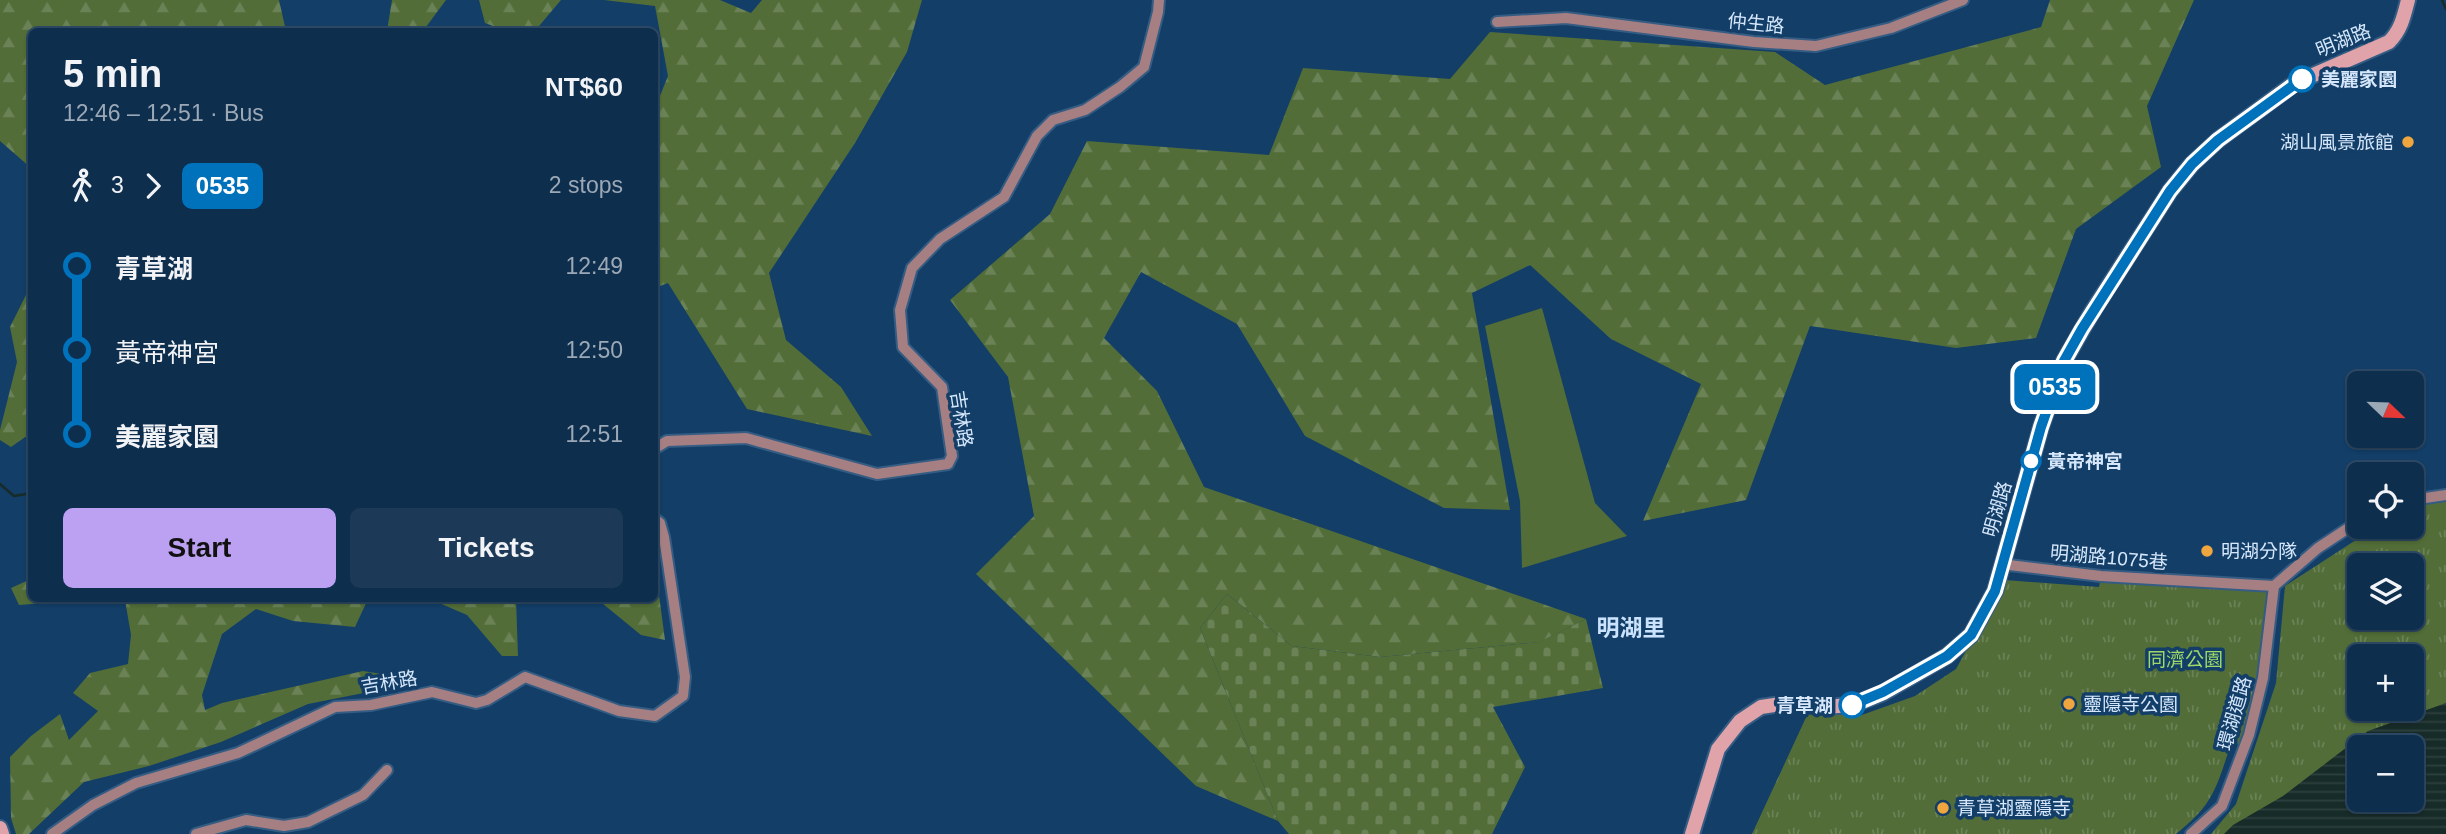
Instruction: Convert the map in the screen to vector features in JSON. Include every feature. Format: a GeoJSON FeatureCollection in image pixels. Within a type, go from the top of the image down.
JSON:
{"type":"FeatureCollection","features":[{"type":"Feature","properties":{"kind":"street","name":"吉林路"},"geometry":{"type":"LineString","coordinates":[[658,447],[667,441],[746,438],[877,474],[948,464],[952,456],[942,387],[903,347],[900,310],[912,268],[940,239],[1004,197],[1037,136],[1053,120],[1085,110],[1120,88],[1143,67],[1159,0]]}},
{"type":"Feature","properties":{"kind":"street","name":"仲生路"},"geometry":{"type":"LineString","coordinates":[[1497,22],[1566,18],[1754,42],[1816,46],[1891,29],[1962,0]]}},
{"type":"Feature","properties":{"kind":"street","name":"明湖路"},"geometry":{"type":"LineString","coordinates":[[1692,834],[1718,749],[1740,721],[1761,707],[1787,703],[1825,707],[1852,705],[1883,692],[1947,656],[1971,635],[1995,591],[2041,427],[2064,361],[2170,191],[2192,164],[2218,140],[2295,83],[2389,42],[2404,18],[2408,0]]}},
{"type":"Feature","properties":{"kind":"street"},"geometry":{"type":"LineString","coordinates":[[2424,498],[2446,495]]}},
{"type":"Feature","properties":{"kind":"street","name":"吉林路"},"geometry":{"type":"LineString","coordinates":[[52,834],[93,805],[136,783],[238,753],[334,707],[372,705],[432,692],[476,703],[487,700],[525,677],[618,710],[655,716],[683,696],[685,677],[664,537],[658,521]]}},
{"type":"Feature","properties":{"kind":"street"},"geometry":{"type":"LineString","coordinates":[[2274,586],[2318,548],[2347,529]]}},
{"type":"Feature","properties":{"kind":"street","name":"明湖路1075巷"},"geometry":{"type":"LineString","coordinates":[[2001,564],[2101,576],[2274,586]]}},
{"type":"Feature","properties":{"kind":"street","name":"環湖道路"},"geometry":{"type":"LineString","coordinates":[[2191,834],[2221,806],[2249,735],[2263,678],[2274,586]]}},
{"type":"Feature","properties":{"kind":"street"},"geometry":{"type":"LineString","coordinates":[[196,834],[246,820],[284,826],[308,822],[363,794],[387,770]]}},
{"type":"Feature","properties":{"kind":"street"},"geometry":{"type":"LineString","coordinates":[[0,828],[2,834]]}},
{"type":"Feature","properties":{"kind":"green space"},"geometry":{"type":"Polygon","coordinates":[[[0,0],[279,0],[285,28],[28,28],[28,165],[0,141],[0,0]]]}},
{"type":"Feature","properties":{"kind":"green space"},"geometry":{"type":"Polygon","coordinates":[[[392,0],[446,0],[425,28],[387,28],[392,0]]]}},
{"type":"Feature","properties":{"kind":"green space"},"geometry":{"type":"Polygon","coordinates":[[[479,0],[561,0],[537,28],[498,28],[485,23],[479,0]]]}},
{"type":"Feature","properties":{"kind":"green space"},"geometry":{"type":"Polygon","coordinates":[[[604,0],[720,0],[751,13],[762,0],[922,0],[907,52],[855,143],[769,273],[786,340],[841,387],[872,436],[747,409],[668,283],[658,287],[658,101],[668,76],[655,6],[604,0]]]}},
{"type":"Feature","properties":{"kind":"green space"},"geometry":{"type":"Polygon","coordinates":[[[2050,0],[2194,0],[2147,106],[2161,167],[2076,229],[2036,338],[1956,348],[1810,326],[1746,500],[1643,521],[1701,384],[1611,339],[1530,265],[1472,293],[1510,510],[1444,508],[1305,436],[1237,324],[1141,272],[1104,338],[1157,391],[1204,487],[1586,619],[1540,642],[1380,657],[1292,646],[1227,594],[1200,628],[1278,821],[1196,786],[976,574],[1034,516],[1008,377],[950,300],[1050,214],[1087,141],[1269,155],[1303,68],[1450,79],[1490,32],[1775,52],[1825,85],[2041,27],[2050,0]]]}},
{"type":"Feature","properties":{"kind":"green space"},"geometry":{"type":"Polygon","coordinates":[[[28,291],[28,435],[11,447],[0,440],[0,430],[17,362],[10,327],[28,291]]]}},
{"type":"Feature","properties":{"kind":"green space"},"geometry":{"type":"Polygon","coordinates":[[[1542,308],[1595,503],[1627,536],[1522,568],[1520,501],[1485,326],[1542,308]]]}},
{"type":"Feature","properties":{"kind":"green space"},"geometry":{"type":"Polygon","coordinates":[[[2446,502],[2446,834],[2211,834],[2236,804],[2276,683],[2285,586],[2357,539],[2424,539],[2424,503],[2446,502]]]}},
{"type":"Feature","properties":{"kind":"green space","name":"靈隱寺公園"},"geometry":{"type":"Polygon","coordinates":[[[2101,576],[2274,586],[2263,678],[2240,745],[2231,744],[2206,804],[2176,834],[1752,834],[1809,711],[1859,716],[1915,696],[1956,669],[2005,580],[2099,587],[2101,576]]]}},
{"type":"Feature","properties":{"kind":"green space"},"geometry":{"type":"Polygon","coordinates":[[[28,580],[28,602],[58,602],[19,605],[11,588],[28,580]]]}},
{"type":"Feature","properties":{"kind":"green space"},"geometry":{"type":"Polygon","coordinates":[[[658,593],[665,640],[641,635],[601,602],[658,602],[658,593]]]}},
{"type":"Feature","properties":{"kind":"green space"},"geometry":{"type":"Polygon","coordinates":[[[1227,594],[1292,646],[1380,657],[1539,642],[1586,619],[1603,688],[1493,707],[1525,767],[1492,834],[1289,834],[1278,821],[1200,628],[1227,594]]]}},
{"type":"Feature","properties":{"kind":"green space"},"geometry":{"type":"Polygon","coordinates":[[[125,602],[367,602],[355,627],[293,621],[256,609],[222,634],[202,695],[205,710],[222,703],[363,671],[395,676],[399,686],[308,704],[221,742],[149,766],[84,782],[29,834],[16,834],[11,818],[10,757],[31,736],[60,714],[69,740],[98,711],[73,693],[90,673],[128,664],[131,635],[125,602]]]}},
{"type":"Feature","properties":{"kind":"green space"},"geometry":{"type":"Polygon","coordinates":[[[437,602],[516,602],[518,656],[502,656],[467,615],[437,602]]]}},
{"type":"Feature","properties":{"kind":"shaded area"},"geometry":{"type":"Polygon","coordinates":[[[2446,703],[2446,834],[2224,834],[2233,825],[2283,796],[2347,747],[2347,812],[2424,812],[2424,735],[2363,735],[2396,721],[2424,721],[2424,711],[2446,703]]]}},
{"type":"Feature","properties":{"kind":"waterway"},"geometry":{"type":"LineString","coordinates":[[2442,0],[2446,9]]}},
{"type":"Feature","properties":{"kind":"waterway"},"geometry":{"type":"LineString","coordinates":[[0,484],[14,496],[28,494]]}},
{"type":"Feature","properties":{"kind":"bus line","name":"0535"},"geometry":{"type":"LineString","coordinates":[[1852,705],[1883,692],[1947,656],[1971,635],[1995,591],[2041,427],[2064,361],[2082,329],[2170,191],[2192,164],[2218,140],[2302,79]]}},
{"type":"Feature","properties":{"kind":"place","name":"美麗家園"},"geometry":{"type":"Point","coordinates":[2302,79]}},
{"type":"Feature","properties":{"kind":"place","name":"湖山風景旅館"},"geometry":{"type":"Point","coordinates":[2408,142]}},
{"type":"Feature","properties":{"kind":"place","name":"黃帝神宮"},"geometry":{"type":"Point","coordinates":[2031,461]}},
{"type":"Feature","properties":{"kind":"place","name":"明湖分隊"},"geometry":{"type":"Point","coordinates":[2207,551]}},
{"type":"Feature","properties":{"kind":"place","name":"靈隱寺公園"},"geometry":{"type":"Point","coordinates":[2069,704]}},
{"type":"Feature","properties":{"kind":"place","name":"青草湖"},"geometry":{"type":"Point","coordinates":[1852,705]}},
{"type":"Feature","properties":{"kind":"place","name":"青草湖靈隱寺"},"geometry":{"type":"Point","coordinates":[1943,808]}},
{"type":"Feature","properties":{"kind":"district","name":"明湖里"},"geometry":{"type":"Point","coordinates":[1631,628]}},
{"type":"Feature","properties":{"kind":"park label","name":"同濟公園"},"geometry":{"type":"Point","coordinates":[2185,659]}}]}
